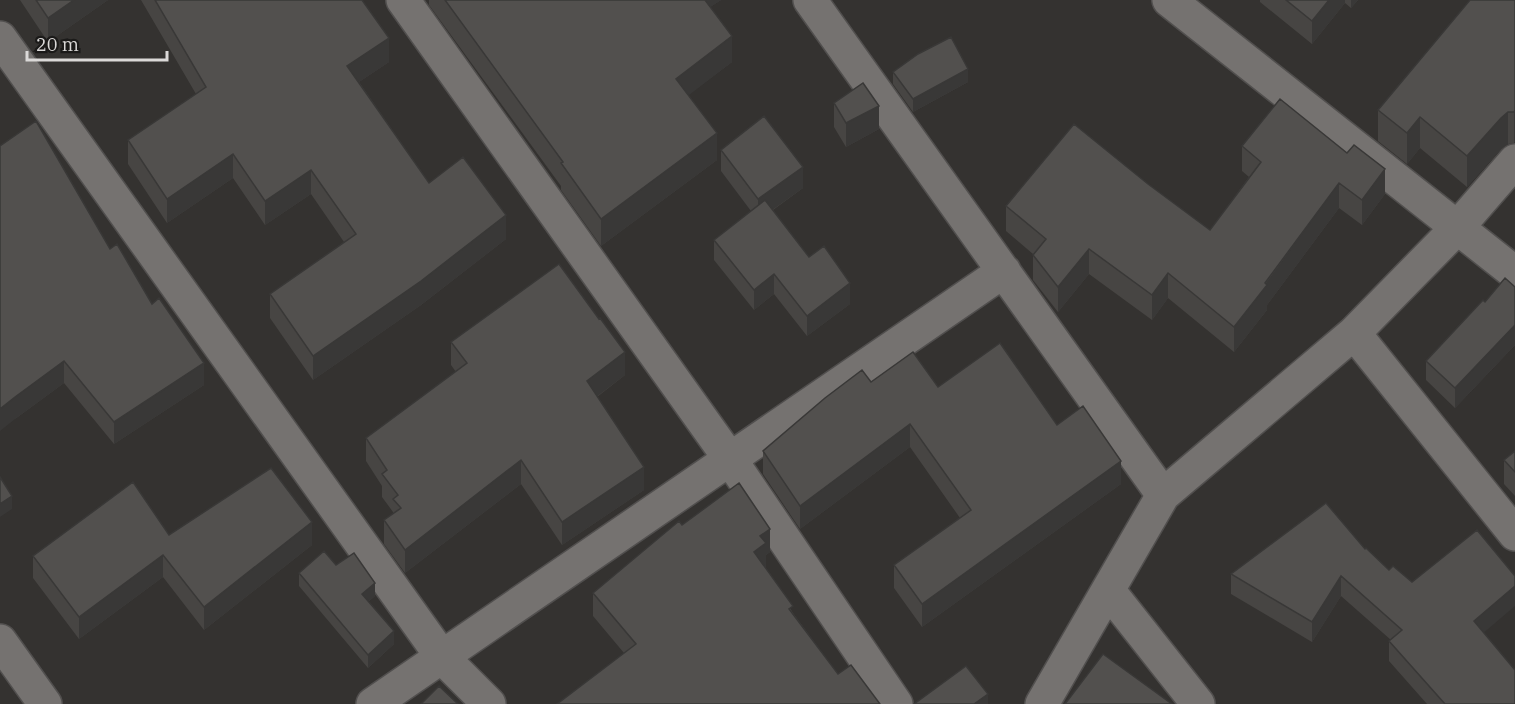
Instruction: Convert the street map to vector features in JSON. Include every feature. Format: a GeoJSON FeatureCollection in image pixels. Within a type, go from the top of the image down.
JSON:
{"type":"FeatureCollection","features":[{"type":"Feature","properties":{"kind":"street"},"geometry":{"type":"LineString","coordinates":[[403,0],[730,459],[896,704]]}},
{"type":"Feature","properties":{"kind":"street"},"geometry":{"type":"LineString","coordinates":[[810,0],[1163,495]]}},
{"type":"Feature","properties":{"kind":"street"},"geometry":{"type":"LineString","coordinates":[[1169,0],[1515,273]]}},
{"type":"Feature","properties":{"kind":"street"},"geometry":{"type":"LineString","coordinates":[[0,38],[442,657],[489,704]]}},
{"type":"Feature","properties":{"kind":"street"},"geometry":{"type":"LineString","coordinates":[[1042,704],[1163,495],[1354,333],[1457,228],[1515,161]]}},
{"type":"Feature","properties":{"kind":"street"},"geometry":{"type":"LineString","coordinates":[[373,704],[1004,272]]}},
{"type":"Feature","properties":{"kind":"street"},"geometry":{"type":"LineString","coordinates":[[1354,333],[1515,534]]}},
{"type":"Feature","properties":{"kind":"street"},"geometry":{"type":"LineString","coordinates":[[1108,590],[1198,704]]}},
{"type":"Feature","properties":{"kind":"street"},"geometry":{"type":"LineString","coordinates":[[0,642],[45,704]]}},
{"type":"Feature","properties":{"kind":"building"},"geometry":{"type":"Polygon","coordinates":[[[36,0],[74,0],[48,18],[36,0]]]}},
{"type":"Feature","properties":{"kind":"building"},"geometry":{"type":"Polygon","coordinates":[[[155,0],[362,0],[389,38],[347,66],[429,183],[463,157],[506,215],[421,281],[313,356],[270,294],[356,234],[311,170],[265,201],[233,154],[167,199],[128,140],[206,87],[155,0]]]}},
{"type":"Feature","properties":{"kind":"building"},"geometry":{"type":"Polygon","coordinates":[[[445,0],[705,0],[732,36],[676,79],[717,133],[601,219],[561,163],[563,162],[445,0]]]}},
{"type":"Feature","properties":{"kind":"building"},"geometry":{"type":"Polygon","coordinates":[[[1286,0],[1329,0],[1312,21],[1286,0]]]}},
{"type":"Feature","properties":{"kind":"building"},"geometry":{"type":"Polygon","coordinates":[[[1470,0],[1515,0],[1515,110],[1501,118],[1467,156],[1420,117],[1407,133],[1378,110],[1470,0]]]}},
{"type":"Feature","properties":{"kind":"building"},"geometry":{"type":"Polygon","coordinates":[[[951,37],[968,69],[913,99],[893,72],[918,54],[951,37]]]}},
{"type":"Feature","properties":{"kind":"building"},"geometry":{"type":"Polygon","coordinates":[[[863,83],[879,106],[846,123],[834,103],[863,83]]]}},
{"type":"Feature","properties":{"kind":"building"},"geometry":{"type":"Polygon","coordinates":[[[1280,99],[1347,153],[1354,145],[1385,169],[1362,200],[1339,183],[1265,283],[1267,285],[1234,327],[1168,273],[1152,295],[1089,249],[1058,287],[1033,255],[1046,239],[1006,206],[1074,124],[1148,184],[1210,230],[1261,162],[1242,146],[1280,99]]]}},
{"type":"Feature","properties":{"kind":"building"},"geometry":{"type":"Polygon","coordinates":[[[764,116],[803,167],[758,199],[721,150],[764,116]]]}},
{"type":"Feature","properties":{"kind":"building"},"geometry":{"type":"Polygon","coordinates":[[[36,121],[110,249],[117,244],[152,304],[159,298],[204,363],[114,422],[64,361],[0,409],[0,146],[36,121]]]}},
{"type":"Feature","properties":{"kind":"building"},"geometry":{"type":"Polygon","coordinates":[[[765,200],[809,257],[824,246],[850,283],[807,316],[774,274],[754,290],[714,240],[765,200]]]}},
{"type":"Feature","properties":{"kind":"building"},"geometry":{"type":"Polygon","coordinates":[[[559,264],[625,352],[587,381],[644,467],[562,522],[521,460],[405,550],[384,520],[401,508],[393,499],[398,495],[382,474],[387,470],[366,438],[467,363],[451,342],[559,264]]]}},
{"type":"Feature","properties":{"kind":"building"},"geometry":{"type":"Polygon","coordinates":[[[1505,278],[1515,287],[1515,325],[1455,388],[1426,361],[1483,300],[1485,302],[1505,278]]]}},
{"type":"Feature","properties":{"kind":"building"},"geometry":{"type":"Polygon","coordinates":[[[1000,343],[1057,425],[1083,406],[1121,461],[922,604],[894,565],[971,510],[910,424],[800,506],[763,451],[862,370],[871,382],[913,352],[938,387],[1000,343]]]}},
{"type":"Feature","properties":{"kind":"building"},"geometry":{"type":"Polygon","coordinates":[[[1515,451],[1515,472],[1504,460],[1515,451]]]}},
{"type":"Feature","properties":{"kind":"building"},"geometry":{"type":"Polygon","coordinates":[[[271,468],[312,522],[204,607],[163,555],[79,617],[33,556],[133,482],[169,535],[271,468]]]}},
{"type":"Feature","properties":{"kind":"building"},"geometry":{"type":"Polygon","coordinates":[[[0,477],[12,496],[0,504],[0,477]]]}},
{"type":"Feature","properties":{"kind":"building"},"geometry":{"type":"Polygon","coordinates":[[[739,483],[770,529],[760,536],[766,543],[754,552],[793,606],[789,609],[838,674],[851,665],[880,704],[557,704],[636,644],[593,593],[679,521],[682,525],[739,483]]]}},
{"type":"Feature","properties":{"kind":"building"},"geometry":{"type":"Polygon","coordinates":[[[1326,503],[1365,549],[1389,570],[1393,566],[1412,582],[1477,530],[1515,576],[1515,586],[1474,621],[1515,670],[1515,704],[1445,704],[1389,641],[1402,630],[1341,576],[1312,622],[1231,574],[1326,503]]]}},
{"type":"Feature","properties":{"kind":"building"},"geometry":{"type":"Polygon","coordinates":[[[324,551],[336,565],[354,553],[375,583],[362,594],[394,631],[368,655],[299,573],[324,551]]]}},
{"type":"Feature","properties":{"kind":"building"},"geometry":{"type":"Polygon","coordinates":[[[1103,654],[1172,704],[1065,704],[1103,654]]]}},
{"type":"Feature","properties":{"kind":"building"},"geometry":{"type":"Polygon","coordinates":[[[966,666],[988,694],[974,704],[914,704],[966,666]]]}},
{"type":"Feature","properties":{"kind":"building"},"geometry":{"type":"Polygon","coordinates":[[[439,686],[458,704],[421,704],[439,686]]]}}]}
